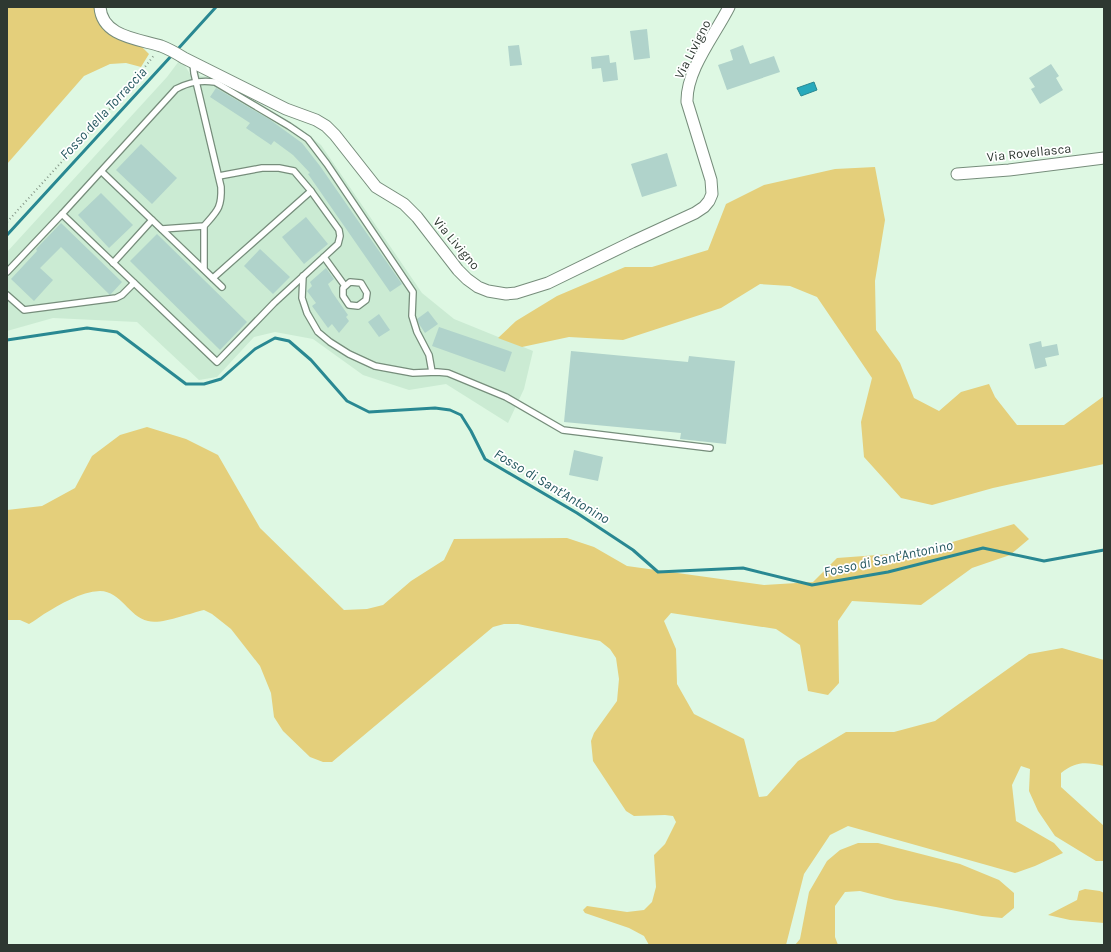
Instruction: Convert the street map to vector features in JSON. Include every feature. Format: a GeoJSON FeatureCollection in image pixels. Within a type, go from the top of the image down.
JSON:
{"type":"FeatureCollection","features":[{"type":"Feature","properties":{"kind":"street","name":"Via Livigno"},"geometry":{"type":"LineString","coordinates":[[100,7],[103,20],[109,27],[117,32],[131,39],[165,48],[286,109],[321,123],[335,135],[376,187],[404,204],[417,217],[458,270],[467,279],[478,287],[488,291],[506,294],[516,293],[548,283],[632,242],[695,214],[707,204],[712,194],[711,180],[687,102],[687,90],[694,70],[729,7]]}},
{"type":"Feature","properties":{"kind":"street","name":"Via Rovellasca"},"geometry":{"type":"LineString","coordinates":[[956,174],[1009,170],[1104,158]]}},
{"type":"Feature","properties":{"kind":"lane"},"geometry":{"type":"LineString","coordinates":[[188,60],[196,81],[221,187],[222,202],[218,210],[204,226],[204,269]]}},
{"type":"Feature","properties":{"kind":"lane"},"geometry":{"type":"LineString","coordinates":[[7,272],[102,172],[176,89],[196,81],[205,80],[215,82],[308,139],[327,164],[413,292],[412,316],[417,332],[429,354],[432,372]]}},
{"type":"Feature","properties":{"kind":"lane"},"geometry":{"type":"LineString","coordinates":[[62,214],[217,362],[274,303],[338,244],[340,236],[339,230],[294,171],[286,169],[262,168],[219,176]]}},
{"type":"Feature","properties":{"kind":"lane"},"geometry":{"type":"LineString","coordinates":[[102,172],[222,287]]}},
{"type":"Feature","properties":{"kind":"lane"},"geometry":{"type":"LineString","coordinates":[[213,278],[311,192]]}},
{"type":"Feature","properties":{"kind":"lane"},"geometry":{"type":"LineString","coordinates":[[113,263],[152,220]]}},
{"type":"Feature","properties":{"kind":"lane"},"geometry":{"type":"LineString","coordinates":[[162,229],[204,226]]}},
{"type":"Feature","properties":{"kind":"lane"},"geometry":{"type":"LineString","coordinates":[[324,257],[345,286]]}},
{"type":"Feature","properties":{"kind":"lane"},"geometry":{"type":"LineString","coordinates":[[303,276],[302,298],[307,312],[318,332],[348,354],[375,366],[413,373],[448,373],[506,397],[563,430],[710,448]]}},
{"type":"Feature","properties":{"kind":"lane"},"geometry":{"type":"LineString","coordinates":[[7,296],[24,310],[116,298],[122,295],[134,282]]}},
{"type":"Feature","properties":{"kind":"lane"},"geometry":{"type":"LineString","coordinates":[[350,282],[361,283],[367,293],[366,300],[358,306],[349,305],[342,296],[343,288],[345,286],[350,282]]}},
{"type":"Feature","properties":{"kind":"path"},"geometry":{"type":"LineString","coordinates":[[7,222],[165,48]]}},
{"type":"Feature","properties":{"kind":"shaded area"},"geometry":{"type":"Polygon","coordinates":[[[7,7],[94,7],[96,17],[108,33],[142,47],[149,54],[141,67],[126,63],[110,64],[84,76],[7,164],[7,7]]]}},
{"type":"Feature","properties":{"kind":"shaded area"},"geometry":{"type":"Polygon","coordinates":[[[179,61],[184,64],[190,74],[198,71],[200,76],[211,77],[297,126],[321,145],[422,293],[454,319],[533,351],[524,389],[508,423],[446,384],[409,390],[363,375],[313,339],[275,332],[254,337],[217,377],[199,380],[137,322],[53,318],[7,331],[7,252],[167,77],[179,61]]]}},
{"type":"Feature","properties":{"kind":"shaded area"},"geometry":{"type":"Polygon","coordinates":[[[875,167],[885,220],[875,281],[876,330],[900,363],[914,398],[939,411],[961,392],[989,384],[995,397],[1017,425],[1064,425],[1104,396],[1104,464],[993,488],[932,505],[901,498],[864,457],[861,422],[872,378],[817,297],[790,286],[760,284],[721,308],[623,340],[569,337],[522,347],[498,338],[516,321],[557,296],[625,267],[652,267],[708,250],[726,204],[764,185],[835,169],[875,167]]]}},
{"type":"Feature","properties":{"kind":"shaded area"},"geometry":{"type":"Polygon","coordinates":[[[147,427],[186,439],[218,455],[260,528],[344,610],[367,609],[383,605],[411,581],[444,560],[454,539],[567,538],[594,547],[627,566],[764,585],[813,582],[837,558],[918,552],[1014,524],[1029,539],[1010,555],[972,568],[921,605],[852,601],[838,621],[839,683],[828,695],[808,691],[800,645],[776,629],[671,613],[664,621],[676,649],[677,684],[694,714],[744,739],[759,797],[767,796],[798,761],[846,732],[894,732],[935,721],[1029,654],[1062,648],[1104,660],[1104,766],[1086,763],[1076,764],[1061,773],[1061,787],[1104,826],[1104,861],[1096,861],[1055,836],[1038,811],[1029,791],[1030,769],[1021,766],[1012,785],[1016,821],[1054,843],[1063,853],[1035,866],[1015,873],[848,826],[830,835],[804,874],[786,945],[649,945],[644,936],[629,928],[585,913],[583,910],[587,906],[627,912],[644,910],[652,902],[656,887],[654,855],[665,844],[676,822],[673,816],[634,816],[626,811],[593,761],[591,741],[594,733],[617,701],[619,679],[616,658],[610,649],[600,641],[518,624],[504,624],[493,627],[332,762],[323,762],[310,757],[283,731],[274,717],[271,693],[260,666],[231,629],[212,614],[204,610],[168,620],[154,622],[148,621],[135,615],[114,595],[100,591],[71,599],[29,624],[20,620],[7,620],[7,510],[42,506],[75,488],[92,456],[120,435],[147,427]]]}},
{"type":"Feature","properties":{"kind":"shaded area"},"geometry":{"type":"Polygon","coordinates":[[[858,843],[878,843],[960,864],[999,880],[1014,893],[1014,908],[1002,918],[982,916],[895,900],[860,891],[845,892],[835,906],[835,937],[838,945],[795,945],[800,939],[809,892],[827,861],[840,850],[858,843]]]}},
{"type":"Feature","properties":{"kind":"shaded area"},"geometry":{"type":"Polygon","coordinates":[[[1085,889],[1104,893],[1104,923],[1070,920],[1048,915],[1077,900],[1079,891],[1085,889]]]}},
{"type":"Feature","properties":{"kind":"water"},"geometry":{"type":"Polygon","coordinates":[[[814,82],[817,90],[801,96],[797,88],[814,82]]]}},
{"type":"Feature","properties":{"kind":"building"},"geometry":{"type":"Polygon","coordinates":[[[647,29],[650,58],[634,60],[630,31],[647,29]]]}},
{"type":"Feature","properties":{"kind":"building"},"geometry":{"type":"Polygon","coordinates":[[[519,45],[522,65],[510,66],[508,46],[519,45]]]}},
{"type":"Feature","properties":{"kind":"building"},"geometry":{"type":"Polygon","coordinates":[[[743,45],[750,64],[774,56],[780,72],[727,90],[718,65],[733,60],[730,50],[743,45]]]}},
{"type":"Feature","properties":{"kind":"building"},"geometry":{"type":"Polygon","coordinates":[[[609,55],[610,63],[616,62],[618,80],[603,82],[601,68],[592,69],[591,57],[609,55]]]}},
{"type":"Feature","properties":{"kind":"building"},"geometry":{"type":"Polygon","coordinates":[[[1051,64],[1059,76],[1056,78],[1063,90],[1040,104],[1031,89],[1035,87],[1029,78],[1051,64]]]}},
{"type":"Feature","properties":{"kind":"building"},"geometry":{"type":"Polygon","coordinates":[[[216,88],[269,119],[302,143],[320,166],[402,284],[390,292],[308,174],[310,173],[293,155],[274,141],[271,145],[246,128],[250,123],[210,97],[216,88]]]}},
{"type":"Feature","properties":{"kind":"building"},"geometry":{"type":"Polygon","coordinates":[[[141,144],[177,178],[152,204],[116,170],[141,144]]]}},
{"type":"Feature","properties":{"kind":"building"},"geometry":{"type":"Polygon","coordinates":[[[667,153],[677,186],[642,197],[631,164],[667,153]]]}},
{"type":"Feature","properties":{"kind":"building"},"geometry":{"type":"Polygon","coordinates":[[[101,193],[133,225],[109,248],[78,215],[101,193]]]}},
{"type":"Feature","properties":{"kind":"building"},"geometry":{"type":"Polygon","coordinates":[[[306,217],[328,244],[304,264],[282,237],[306,217]]]}},
{"type":"Feature","properties":{"kind":"building"},"geometry":{"type":"Polygon","coordinates":[[[61,223],[122,282],[110,295],[61,247],[40,268],[53,280],[34,301],[11,279],[37,251],[36,249],[61,223]]]}},
{"type":"Feature","properties":{"kind":"building"},"geometry":{"type":"Polygon","coordinates":[[[157,234],[247,322],[220,350],[130,261],[157,234]]]}},
{"type":"Feature","properties":{"kind":"building"},"geometry":{"type":"Polygon","coordinates":[[[260,249],[290,277],[273,294],[244,266],[260,249]]]}},
{"type":"Feature","properties":{"kind":"building"},"geometry":{"type":"Polygon","coordinates":[[[326,268],[334,279],[328,284],[348,315],[346,317],[349,321],[339,333],[332,324],[328,328],[312,306],[316,303],[307,291],[312,286],[310,282],[326,268]]]}},
{"type":"Feature","properties":{"kind":"building"},"geometry":{"type":"Polygon","coordinates":[[[428,311],[438,324],[425,333],[417,319],[428,311]]]}},
{"type":"Feature","properties":{"kind":"building"},"geometry":{"type":"Polygon","coordinates":[[[379,314],[390,330],[379,337],[368,322],[379,314]]]}},
{"type":"Feature","properties":{"kind":"building"},"geometry":{"type":"Polygon","coordinates":[[[439,327],[512,352],[505,372],[432,346],[439,327]]]}},
{"type":"Feature","properties":{"kind":"building"},"geometry":{"type":"Polygon","coordinates":[[[1041,341],[1042,347],[1057,344],[1059,355],[1045,358],[1047,366],[1035,369],[1029,344],[1041,341]]]}},
{"type":"Feature","properties":{"kind":"building"},"geometry":{"type":"Polygon","coordinates":[[[571,351],[688,362],[689,356],[735,361],[726,444],[680,439],[681,433],[564,422],[571,351]]]}},
{"type":"Feature","properties":{"kind":"building"},"geometry":{"type":"Polygon","coordinates":[[[574,450],[603,457],[598,481],[569,475],[574,450]]]}},
{"type":"Feature","properties":{"kind":"waterway","name":"Fosso della Torraccia"},"geometry":{"type":"LineString","coordinates":[[177,50],[216,7]]}},
{"type":"Feature","properties":{"kind":"waterway","name":"Fosso della Torraccia"},"geometry":{"type":"LineString","coordinates":[[7,235],[173,54]]}},
{"type":"Feature","properties":{"kind":"waterway","name":"Fosso di Sant'Antonino"},"geometry":{"type":"LineString","coordinates":[[7,340],[87,328],[117,332],[186,384],[204,384],[221,379],[255,349],[275,338],[289,341],[311,360],[347,401],[369,412],[435,408],[450,410],[461,415],[485,459],[577,513],[633,550],[658,572],[743,568],[812,585],[888,572],[983,548],[1044,561],[1104,550]]}}]}
